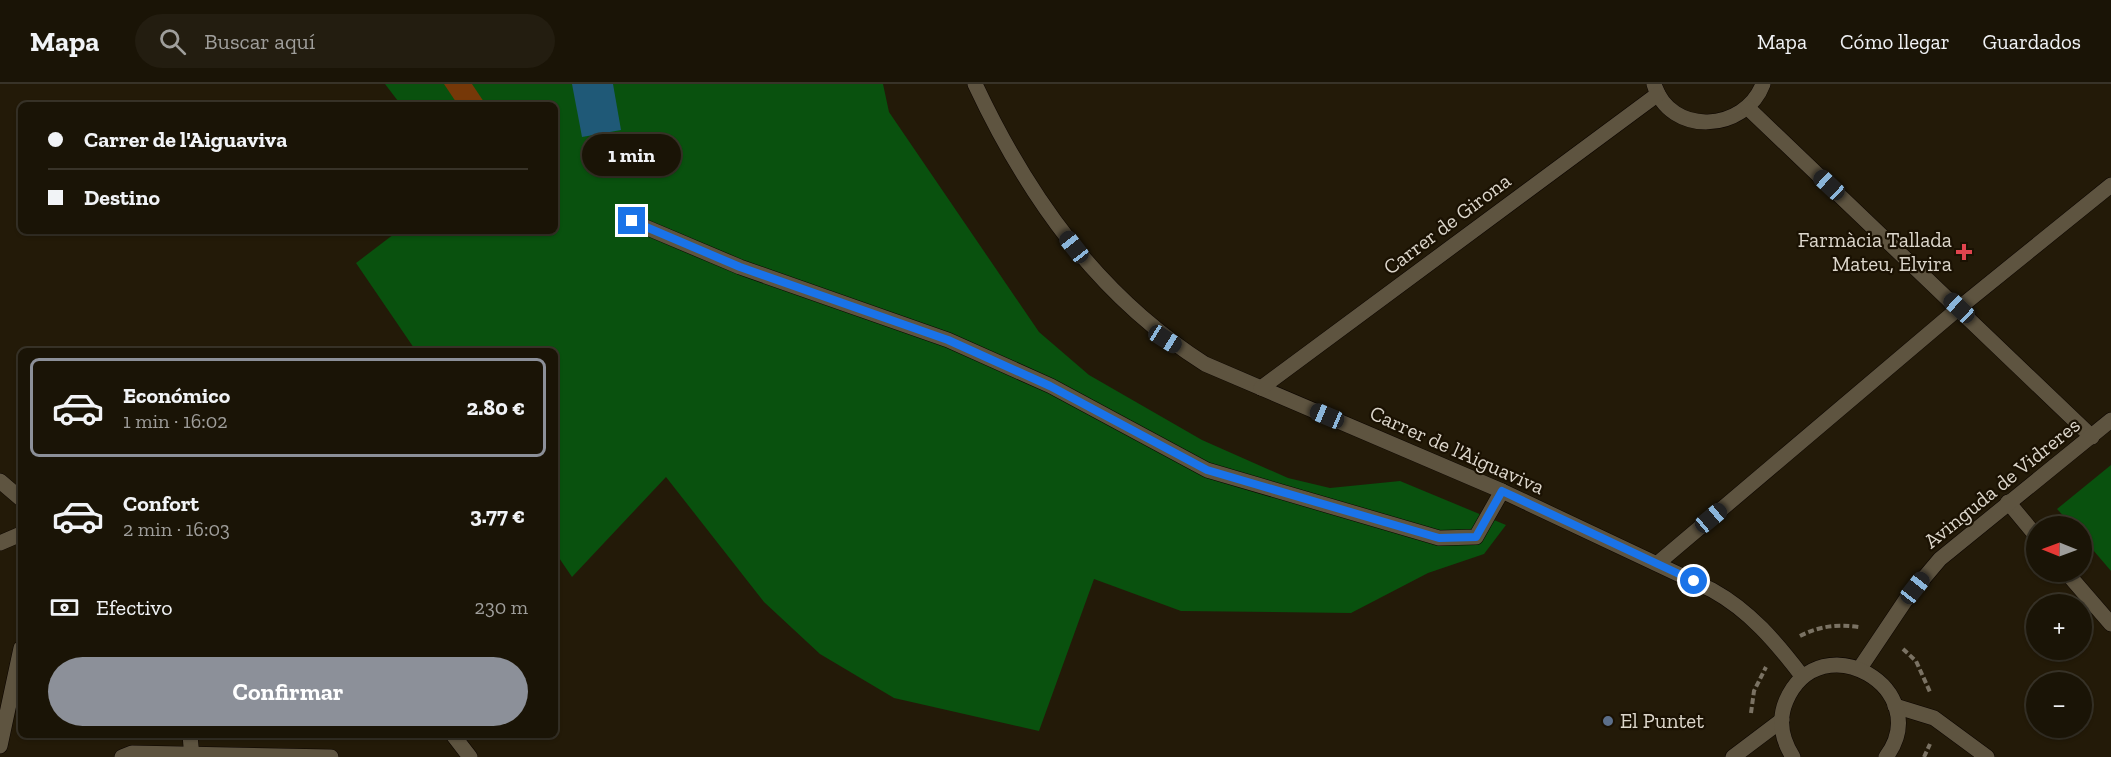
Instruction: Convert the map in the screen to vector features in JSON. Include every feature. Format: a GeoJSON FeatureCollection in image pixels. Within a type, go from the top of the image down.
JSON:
{"type":"FeatureCollection","features":[{"type":"Feature","properties":{"kind":"street","name":"Carrer de l'Aiguaviva"},"geometry":{"type":"LineString","coordinates":[[975,84],[1014,158],[1048,214],[1086,263],[1120,299],[1165,339],[1205,364],[1502,491],[1658,563],[1738,604],[1782,649],[1802,676]]}},
{"type":"Feature","properties":{"kind":"street"},"geometry":{"type":"LineString","coordinates":[[1656,89],[1671,109],[1697,122],[1718,123],[1748,108],[1763,84]]}},
{"type":"Feature","properties":{"kind":"street","name":"Carrer de Girona"},"geometry":{"type":"LineString","coordinates":[[1262,388],[1656,89]]}},
{"type":"Feature","properties":{"kind":"street"},"geometry":{"type":"LineString","coordinates":[[1748,108],[2092,437]]}},
{"type":"Feature","properties":{"kind":"street"},"geometry":{"type":"LineString","coordinates":[[1658,563],[1959,308],[2111,185]]}},
{"type":"Feature","properties":{"kind":"street"},"geometry":{"type":"LineString","coordinates":[[632,221],[740,267],[948,340],[1050,386],[1207,470],[1439,538],[1476,537],[1502,491]]}},
{"type":"Feature","properties":{"kind":"street","name":"Avinguda de Vidreres"},"geometry":{"type":"LineString","coordinates":[[1860,668],[1922,578],[1940,559],[2111,420]]}},
{"type":"Feature","properties":{"kind":"street"},"geometry":{"type":"LineString","coordinates":[[0,481],[18,496]]}},
{"type":"Feature","properties":{"kind":"street"},"geometry":{"type":"LineString","coordinates":[[2008,502],[2026,524]]}},
{"type":"Feature","properties":{"kind":"street"},"geometry":{"type":"LineString","coordinates":[[0,543],[18,535]]}},
{"type":"Feature","properties":{"kind":"street"},"geometry":{"type":"LineString","coordinates":[[2075,582],[2111,624]]}},
{"type":"Feature","properties":{"kind":"street"},"geometry":{"type":"LineString","coordinates":[[0,746],[18,662]]}},
{"type":"Feature","properties":{"kind":"street"},"geometry":{"type":"LineString","coordinates":[[1793,757],[1783,734],[1782,720],[1791,690],[1802,676],[1829,665],[1860,668],[1882,683],[1895,706],[1897,730],[1886,757]]}},
{"type":"Feature","properties":{"kind":"street"},"geometry":{"type":"LineString","coordinates":[[1895,706],[1934,717],[1987,757]]}},
{"type":"Feature","properties":{"kind":"street"},"geometry":{"type":"LineString","coordinates":[[1733,757],[1782,720]]}},
{"type":"Feature","properties":{"kind":"street"},"geometry":{"type":"LineString","coordinates":[[190,738],[192,756]]}},
{"type":"Feature","properties":{"kind":"street"},"geometry":{"type":"LineString","coordinates":[[455,738],[470,757]]}},
{"type":"Feature","properties":{"kind":"street"},"geometry":{"type":"LineString","coordinates":[[122,757],[132,753],[331,757]]}},
{"type":"Feature","properties":{"kind":"green space"},"geometry":{"type":"Polygon","coordinates":[[[385,84],[883,84],[889,112],[1039,332],[1089,375],[1202,440],[1288,478],[1330,488],[1400,481],[1506,525],[1484,554],[1428,573],[1351,613],[1181,611],[1094,579],[1039,731],[894,698],[820,654],[764,602],[666,477],[572,577],[558,556],[558,348],[414,348],[356,263],[394,234],[558,234],[558,102],[399,102],[385,84]]]}},
{"type":"Feature","properties":{"kind":"green space"},"geometry":{"type":"Polygon","coordinates":[[[2111,465],[2111,571],[2092,549],[2092,516],[2064,516],[2057,509],[2111,465]]]}},
{"type":"Feature","properties":{"kind":"water"},"geometry":{"type":"Polygon","coordinates":[[[572,84],[613,84],[621,130],[582,137],[572,84]]]}},
{"type":"Feature","properties":{"kind":"building"},"geometry":{"type":"Polygon","coordinates":[[[444,84],[472,84],[484,102],[456,102],[444,84]]]}},
{"type":"Feature","properties":{"kind":"place","name":"Farmàcia Tallada Mateu, Elvira"},"geometry":{"type":"Point","coordinates":[1964,252]}},
{"type":"Feature","properties":{"kind":"place","name":"El Puntet"},"geometry":{"type":"Point","coordinates":[1608,721]}},
{"type":"Feature","properties":{"kind":"route"},"geometry":{"type":"LineString","coordinates":[[632,221],[740,267],[948,340],[1050,386],[1207,470],[1439,538],[1476,537],[1502,491],[1694,581]]}}]}
